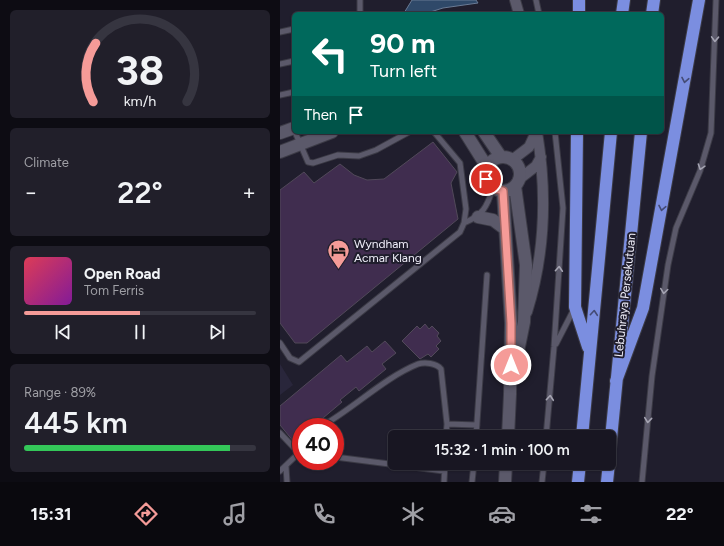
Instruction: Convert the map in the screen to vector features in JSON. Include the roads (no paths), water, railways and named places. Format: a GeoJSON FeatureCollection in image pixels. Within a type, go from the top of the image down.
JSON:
{"type":"FeatureCollection","features":[{"type":"Feature","properties":{"kind":"highway"},"geometry":{"type":"LineString","coordinates":[[579,0],[579,12]]}},
{"type":"Feature","properties":{"kind":"highway"},"geometry":{"type":"LineString","coordinates":[[622,12],[624,0]]}},
{"type":"Feature","properties":{"kind":"highway"},"geometry":{"type":"LineString","coordinates":[[652,12],[654,0]]}},
{"type":"Feature","properties":{"kind":"highway"},"geometry":{"type":"LineString","coordinates":[[616,380],[643,308],[699,0]]}},
{"type":"Feature","properties":{"kind":"highway"},"geometry":{"type":"LineString","coordinates":[[577,134],[575,307],[590,352]]}},
{"type":"Feature","properties":{"kind":"highway"},"geometry":{"type":"LineString","coordinates":[[583,430],[611,134]]}},
{"type":"Feature","properties":{"kind":"highway","name":"Lebuhraya Persekutuan"},"geometry":{"type":"LineString","coordinates":[[612,430],[641,134]]}},
{"type":"Feature","properties":{"kind":"highway"},"geometry":{"type":"LineString","coordinates":[[578,482],[579,470]]}},
{"type":"Feature","properties":{"kind":"highway"},"geometry":{"type":"LineString","coordinates":[[607,482],[608,470]]}},
{"type":"Feature","properties":{"kind":"street"},"geometry":{"type":"LineString","coordinates":[[515,0],[518,12]]}},
{"type":"Feature","properties":{"kind":"street"},"geometry":{"type":"LineString","coordinates":[[280,133],[292,130]]}},
{"type":"Feature","properties":{"kind":"street"},"geometry":{"type":"LineString","coordinates":[[280,152],[327,134]]}},
{"type":"Feature","properties":{"kind":"street"},"geometry":{"type":"LineString","coordinates":[[466,134],[487,167]]}},
{"type":"Feature","properties":{"kind":"street"},"geometry":{"type":"LineString","coordinates":[[486,134],[519,171],[517,183],[526,265],[524,322]]}},
{"type":"Feature","properties":{"kind":"street"},"geometry":{"type":"LineString","coordinates":[[508,430],[511,323],[505,229],[498,190],[486,179],[487,167],[491,162],[507,159],[529,146],[536,134]]}},
{"type":"Feature","properties":{"kind":"street"},"geometry":{"type":"LineString","coordinates":[[510,394],[524,322],[533,293],[542,241],[544,199],[541,157],[537,134]]}},
{"type":"Feature","properties":{"kind":"street"},"geometry":{"type":"LineString","coordinates":[[498,190],[517,183],[536,166],[541,157]]}},
{"type":"Feature","properties":{"kind":"street"},"geometry":{"type":"LineString","coordinates":[[478,218],[493,220],[505,229]]}},
{"type":"Feature","properties":{"kind":"street"},"geometry":{"type":"LineString","coordinates":[[505,482],[506,470]]}},
{"type":"Feature","properties":{"kind":"lane"},"geometry":{"type":"LineString","coordinates":[[360,0],[360,12]]}},
{"type":"Feature","properties":{"kind":"lane"},"geometry":{"type":"LineString","coordinates":[[536,0],[539,12]]}},
{"type":"Feature","properties":{"kind":"lane"},"geometry":{"type":"LineString","coordinates":[[642,482],[652,376],[668,265],[676,228],[700,171],[711,134],[716,0]]}},
{"type":"Feature","properties":{"kind":"lane"},"geometry":{"type":"LineString","coordinates":[[280,32],[292,29]]}},
{"type":"Feature","properties":{"kind":"lane"},"geometry":{"type":"LineString","coordinates":[[280,64],[292,61]]}},
{"type":"Feature","properties":{"kind":"lane"},"geometry":{"type":"LineString","coordinates":[[280,95],[292,92]]}},
{"type":"Feature","properties":{"kind":"lane"},"geometry":{"type":"LineString","coordinates":[[296,134],[308,162],[313,163],[338,156],[359,156],[376,150],[405,134]]}},
{"type":"Feature","properties":{"kind":"lane"},"geometry":{"type":"LineString","coordinates":[[280,343],[290,358],[299,362],[460,232],[464,223],[466,209],[460,163],[436,134]]}},
{"type":"Feature","properties":{"kind":"lane"},"geometry":{"type":"LineString","coordinates":[[547,430],[554,347],[563,208],[555,134]]}},
{"type":"Feature","properties":{"kind":"lane"},"geometry":{"type":"LineString","coordinates":[[464,223],[478,218],[498,190]]}},
{"type":"Feature","properties":{"kind":"lane"},"geometry":{"type":"LineString","coordinates":[[477,430],[487,275]]}},
{"type":"Feature","properties":{"kind":"lane"},"geometry":{"type":"LineString","coordinates":[[554,347],[575,307]]}},
{"type":"Feature","properties":{"kind":"lane"},"geometry":{"type":"LineString","coordinates":[[333,418],[419,364],[431,363],[441,369],[447,430]]}},
{"type":"Feature","properties":{"kind":"lane"},"geometry":{"type":"LineString","coordinates":[[447,424],[477,426]]}},
{"type":"Feature","properties":{"kind":"lane"},"geometry":{"type":"LineString","coordinates":[[280,433],[292,444]]}},
{"type":"Feature","properties":{"kind":"lane"},"geometry":{"type":"LineString","coordinates":[[344,458],[444,471],[444,482]]}},
{"type":"Feature","properties":{"kind":"lane"},"geometry":{"type":"LineString","coordinates":[[280,471],[292,461]]}},
{"type":"Feature","properties":{"kind":"lane"},"geometry":{"type":"LineString","coordinates":[[286,467],[287,482]]}},
{"type":"Feature","properties":{"kind":"lane"},"geometry":{"type":"LineString","coordinates":[[472,482],[473,470]]}},
{"type":"Feature","properties":{"kind":"lane"},"geometry":{"type":"LineString","coordinates":[[542,482],[543,470]]}},
{"type":"Feature","properties":{"kind":"water"},"geometry":{"type":"Polygon","coordinates":[[[412,0],[476,0],[478,3],[443,8],[430,12],[405,12],[412,0]]]}},
{"type":"Feature","properties":{"kind":"place","name":"Wyndham Acmar Klang"},"geometry":{"type":"Point","coordinates":[338,270]}}]}
